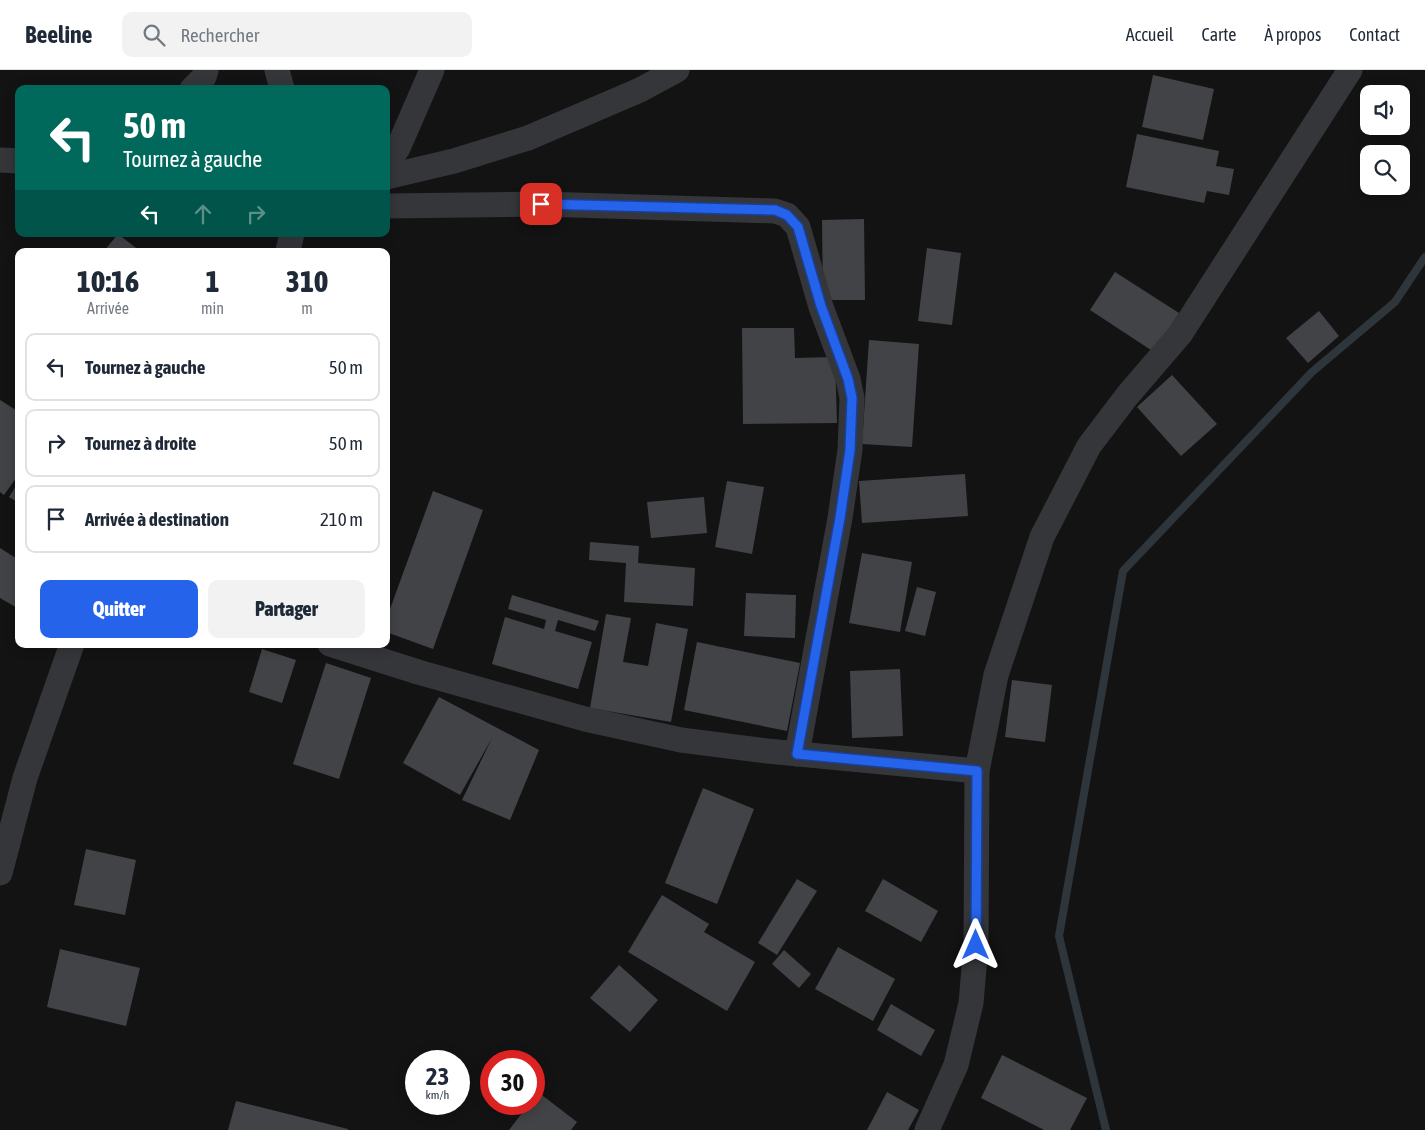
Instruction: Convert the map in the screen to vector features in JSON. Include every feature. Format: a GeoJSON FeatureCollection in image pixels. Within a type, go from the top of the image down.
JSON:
{"type":"FeatureCollection","features":[{"type":"Feature","properties":{"kind":"street"},"geometry":{"type":"LineString","coordinates":[[196,85],[204,77],[206,70]]}},
{"type":"Feature","properties":{"kind":"street"},"geometry":{"type":"LineString","coordinates":[[277,70],[281,85]]}},
{"type":"Feature","properties":{"kind":"street"},"geometry":{"type":"LineString","coordinates":[[390,159],[398,148],[432,70]]}},
{"type":"Feature","properties":{"kind":"street"},"geometry":{"type":"LineString","coordinates":[[390,176],[454,161],[528,138],[640,90],[677,70]]}},
{"type":"Feature","properties":{"kind":"street"},"geometry":{"type":"LineString","coordinates":[[927,1130],[956,1065],[971,1003],[976,945],[977,771],[996,675],[1042,537],[1089,446],[1127,396],[1182,333],[1350,70]]}},
{"type":"Feature","properties":{"kind":"street"},"geometry":{"type":"LineString","coordinates":[[0,160],[15,161]]}},
{"type":"Feature","properties":{"kind":"street"},"geometry":{"type":"LineString","coordinates":[[390,206],[541,204],[775,210],[787,215],[798,227],[821,306],[848,379],[852,398],[850,450],[840,518],[797,754]]}},
{"type":"Feature","properties":{"kind":"street"},"geometry":{"type":"LineString","coordinates":[[0,873],[24,778],[71,648]]}},
{"type":"Feature","properties":{"kind":"street"},"geometry":{"type":"LineString","coordinates":[[343,648],[418,672],[585,719],[681,740],[797,754],[977,771]]}},
{"type":"Feature","properties":{"kind":"building"},"geometry":{"type":"Polygon","coordinates":[[[1153,75],[1214,89],[1203,140],[1142,127],[1153,75]]]}},
{"type":"Feature","properties":{"kind":"building"},"geometry":{"type":"Polygon","coordinates":[[[1137,134],[1219,151],[1216,166],[1234,169],[1229,195],[1207,191],[1204,203],[1126,187],[1137,134]]]}},
{"type":"Feature","properties":{"kind":"building"},"geometry":{"type":"Polygon","coordinates":[[[864,219],[865,300],[823,300],[822,220],[864,219]]]}},
{"type":"Feature","properties":{"kind":"building"},"geometry":{"type":"Polygon","coordinates":[[[116,237],[122,237],[136,248],[106,248],[116,237]]]}},
{"type":"Feature","properties":{"kind":"building"},"geometry":{"type":"Polygon","coordinates":[[[927,248],[961,253],[952,325],[918,321],[927,248]]]}},
{"type":"Feature","properties":{"kind":"building"},"geometry":{"type":"Polygon","coordinates":[[[1115,272],[1179,313],[1154,352],[1090,310],[1115,272]]]}},
{"type":"Feature","properties":{"kind":"building"},"geometry":{"type":"Polygon","coordinates":[[[1319,311],[1339,336],[1308,363],[1286,338],[1319,311]]]}},
{"type":"Feature","properties":{"kind":"building"},"geometry":{"type":"Polygon","coordinates":[[[742,328],[794,328],[795,358],[835,357],[837,423],[743,424],[742,328]]]}},
{"type":"Feature","properties":{"kind":"building"},"geometry":{"type":"Polygon","coordinates":[[[869,340],[919,344],[912,447],[862,444],[869,340]]]}},
{"type":"Feature","properties":{"kind":"building"},"geometry":{"type":"Polygon","coordinates":[[[1172,375],[1217,424],[1181,456],[1137,407],[1172,375]]]}},
{"type":"Feature","properties":{"kind":"building"},"geometry":{"type":"Polygon","coordinates":[[[0,400],[15,409],[15,480],[4,495],[0,492],[0,400]]]}},
{"type":"Feature","properties":{"kind":"building"},"geometry":{"type":"Polygon","coordinates":[[[965,474],[968,516],[862,523],[859,481],[965,474]]]}},
{"type":"Feature","properties":{"kind":"building"},"geometry":{"type":"Polygon","coordinates":[[[727,481],[764,487],[752,554],[715,547],[727,481]]]}},
{"type":"Feature","properties":{"kind":"building"},"geometry":{"type":"Polygon","coordinates":[[[15,487],[15,501],[9,497],[15,487]]]}},
{"type":"Feature","properties":{"kind":"building"},"geometry":{"type":"Polygon","coordinates":[[[433,491],[483,510],[433,649],[390,633],[390,609],[433,491]]]}},
{"type":"Feature","properties":{"kind":"building"},"geometry":{"type":"Polygon","coordinates":[[[704,497],[707,533],[651,538],[647,502],[704,497]]]}},
{"type":"Feature","properties":{"kind":"building"},"geometry":{"type":"Polygon","coordinates":[[[590,542],[639,546],[638,563],[695,568],[693,606],[624,602],[626,563],[589,560],[590,542]]]}},
{"type":"Feature","properties":{"kind":"building"},"geometry":{"type":"Polygon","coordinates":[[[0,548],[15,557],[15,607],[0,598],[0,548]]]}},
{"type":"Feature","properties":{"kind":"building"},"geometry":{"type":"Polygon","coordinates":[[[862,553],[912,562],[900,632],[849,623],[862,553]]]}},
{"type":"Feature","properties":{"kind":"building"},"geometry":{"type":"Polygon","coordinates":[[[917,587],[936,592],[925,636],[905,631],[917,587]]]}},
{"type":"Feature","properties":{"kind":"building"},"geometry":{"type":"Polygon","coordinates":[[[746,593],[796,595],[795,638],[744,636],[746,593]]]}},
{"type":"Feature","properties":{"kind":"building"},"geometry":{"type":"Polygon","coordinates":[[[512,595],[599,621],[595,631],[558,620],[555,631],[592,642],[578,689],[492,664],[505,617],[544,629],[546,620],[508,609],[512,595]]]}},
{"type":"Feature","properties":{"kind":"building"},"geometry":{"type":"Polygon","coordinates":[[[606,614],[631,618],[623,662],[648,666],[656,623],[688,629],[671,722],[590,708],[606,614]]]}},
{"type":"Feature","properties":{"kind":"building"},"geometry":{"type":"Polygon","coordinates":[[[697,642],[800,663],[787,731],[684,710],[697,642]]]}},
{"type":"Feature","properties":{"kind":"building"},"geometry":{"type":"Polygon","coordinates":[[[262,649],[296,660],[282,703],[249,692],[262,649]]]}},
{"type":"Feature","properties":{"kind":"building"},"geometry":{"type":"Polygon","coordinates":[[[326,663],[371,678],[339,779],[293,764],[326,663]]]}},
{"type":"Feature","properties":{"kind":"building"},"geometry":{"type":"Polygon","coordinates":[[[900,669],[903,736],[852,738],[850,671],[900,669]]]}},
{"type":"Feature","properties":{"kind":"building"},"geometry":{"type":"Polygon","coordinates":[[[1012,680],[1052,685],[1045,742],[1005,737],[1012,680]]]}},
{"type":"Feature","properties":{"kind":"building"},"geometry":{"type":"Polygon","coordinates":[[[439,697],[539,750],[510,820],[462,800],[492,738],[460,795],[403,763],[439,697]]]}},
{"type":"Feature","properties":{"kind":"building"},"geometry":{"type":"Polygon","coordinates":[[[703,788],[754,809],[717,904],[665,883],[703,788]]]}},
{"type":"Feature","properties":{"kind":"building"},"geometry":{"type":"Polygon","coordinates":[[[86,849],[136,860],[125,915],[74,905],[86,849]]]}},
{"type":"Feature","properties":{"kind":"building"},"geometry":{"type":"Polygon","coordinates":[[[797,879],[817,891],[777,955],[758,943],[797,879]]]}},
{"type":"Feature","properties":{"kind":"building"},"geometry":{"type":"Polygon","coordinates":[[[883,879],[938,911],[921,942],[865,911],[883,879]]]}},
{"type":"Feature","properties":{"kind":"building"},"geometry":{"type":"Polygon","coordinates":[[[662,895],[709,924],[704,932],[755,962],[727,1011],[628,952],[662,895]]]}},
{"type":"Feature","properties":{"kind":"building"},"geometry":{"type":"Polygon","coordinates":[[[838,947],[895,979],[873,1021],[815,989],[838,947]]]}},
{"type":"Feature","properties":{"kind":"building"},"geometry":{"type":"Polygon","coordinates":[[[60,949],[140,968],[126,1026],[47,1007],[60,949]]]}},
{"type":"Feature","properties":{"kind":"building"},"geometry":{"type":"Polygon","coordinates":[[[784,950],[811,974],[799,988],[772,964],[784,950]]]}},
{"type":"Feature","properties":{"kind":"building"},"geometry":{"type":"Polygon","coordinates":[[[619,965],[658,1000],[630,1032],[590,998],[619,965]]]}},
{"type":"Feature","properties":{"kind":"building"},"geometry":{"type":"Polygon","coordinates":[[[891,1004],[935,1030],[921,1056],[877,1030],[891,1004]]]}},
{"type":"Feature","properties":{"kind":"building"},"geometry":{"type":"Polygon","coordinates":[[[1002,1055],[1087,1098],[1070,1130],[1044,1130],[981,1098],[1002,1055]]]}},
{"type":"Feature","properties":{"kind":"building"},"geometry":{"type":"Polygon","coordinates":[[[887,1092],[919,1110],[908,1130],[867,1130],[887,1092]]]}},
{"type":"Feature","properties":{"kind":"building"},"geometry":{"type":"Polygon","coordinates":[[[545,1097],[577,1122],[571,1130],[509,1130],[521,1115],[545,1115],[545,1097]]]}},
{"type":"Feature","properties":{"kind":"building"},"geometry":{"type":"Polygon","coordinates":[[[236,1101],[348,1129],[348,1130],[228,1130],[236,1101]]]}},
{"type":"Feature","properties":{"kind":"waterway"},"geometry":{"type":"LineString","coordinates":[[1106,1130],[1059,936],[1123,571],[1312,372],[1395,302],[1425,257]]}},
{"type":"Feature","properties":{"kind":"route"},"geometry":{"type":"LineString","coordinates":[[541,204],[775,210],[787,215],[798,227],[821,306],[848,379],[852,398],[850,450],[840,518],[797,754],[977,771],[976,945]]}}]}
